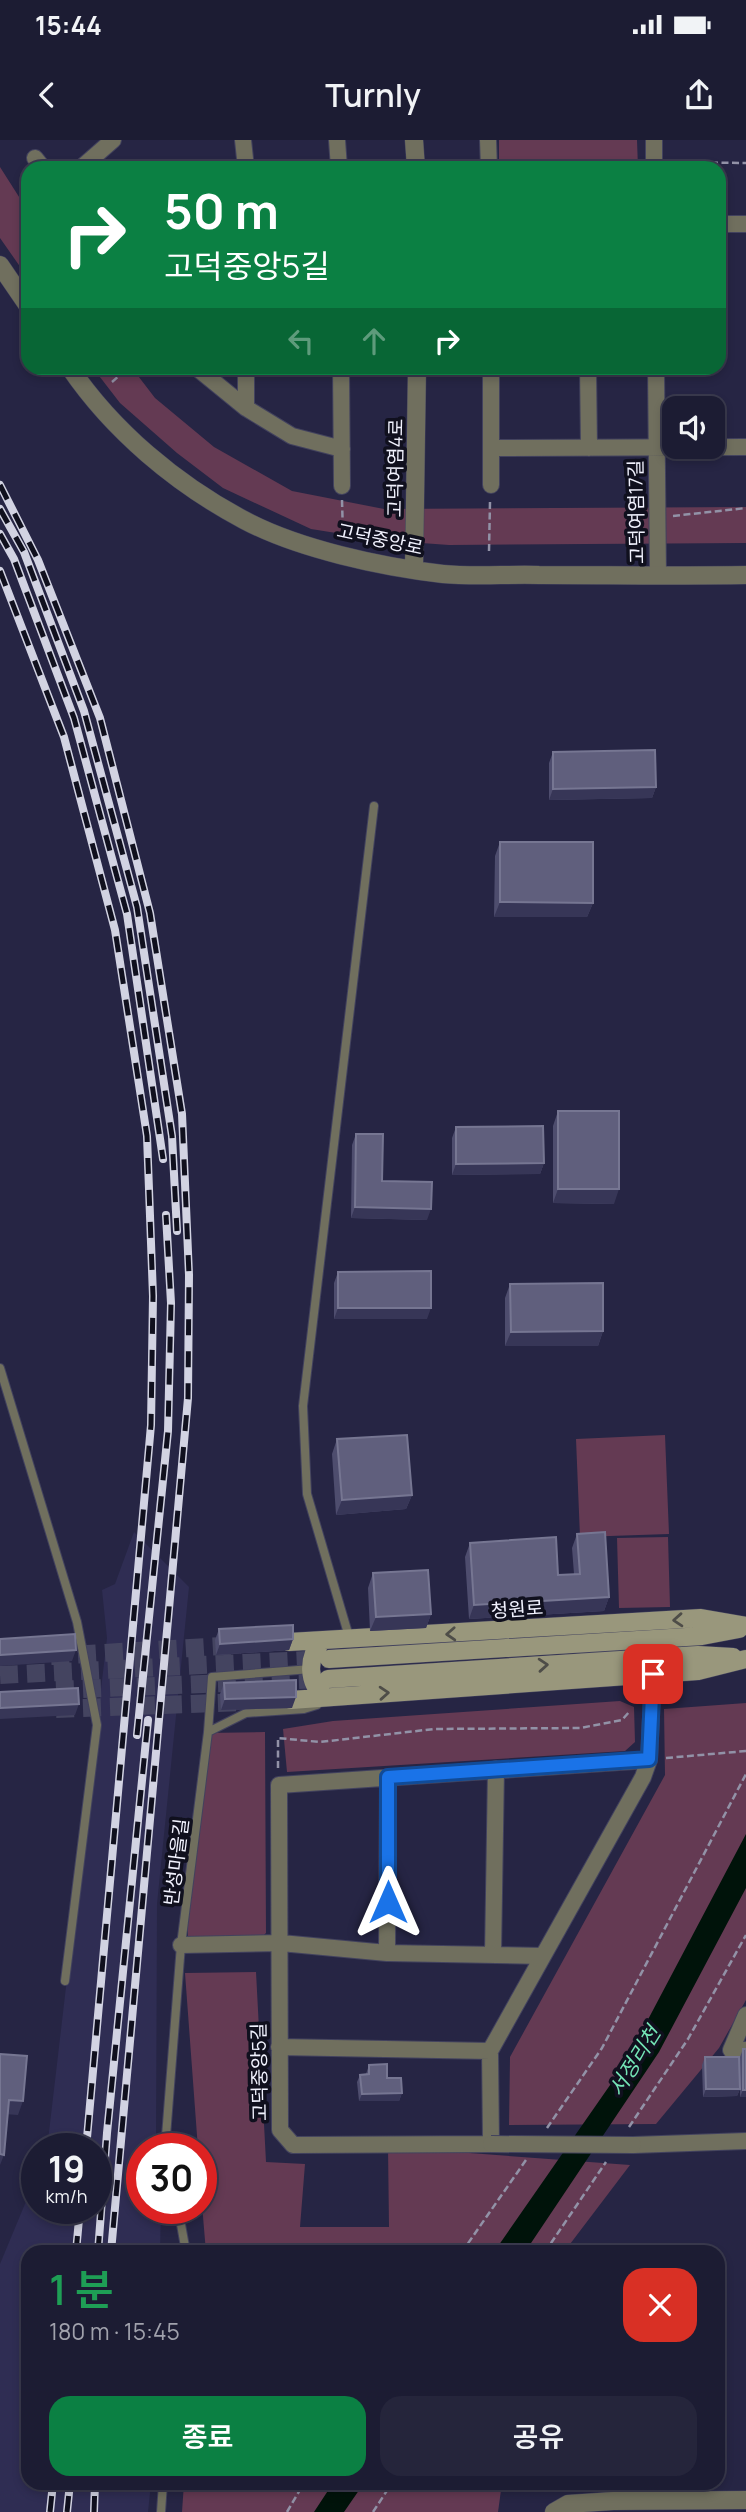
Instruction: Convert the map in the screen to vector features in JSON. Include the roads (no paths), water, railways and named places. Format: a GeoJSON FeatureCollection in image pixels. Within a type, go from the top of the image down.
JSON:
{"type":"FeatureCollection","features":[{"type":"Feature","properties":{"kind":"main road","name":"청원로"},"geometry":{"type":"LineString","coordinates":[[289,1642],[701,1618],[746,1627]]}},
{"type":"Feature","properties":{"kind":"main road","name":"청원로"},"geometry":{"type":"LineString","coordinates":[[329,1659],[702,1636],[746,1627]]}},
{"type":"Feature","properties":{"kind":"main road"},"geometry":{"type":"LineString","coordinates":[[322,1641],[312,1651],[311,1670],[316,1690],[698,1655],[746,1658]]}},
{"type":"Feature","properties":{"kind":"main road"},"geometry":{"type":"LineString","coordinates":[[291,1700],[326,1688],[354,1695],[698,1671],[746,1658]]}},
{"type":"Feature","properties":{"kind":"street"},"geometry":{"type":"LineString","coordinates":[[89,161],[113,140]]}},
{"type":"Feature","properties":{"kind":"street"},"geometry":{"type":"LineString","coordinates":[[243,140],[245,161]]}},
{"type":"Feature","properties":{"kind":"street"},"geometry":{"type":"LineString","coordinates":[[337,140],[338,161]]}},
{"type":"Feature","properties":{"kind":"street"},"geometry":{"type":"LineString","coordinates":[[414,140],[416,161]]}},
{"type":"Feature","properties":{"kind":"street"},"geometry":{"type":"LineString","coordinates":[[488,140],[489,161]]}},
{"type":"Feature","properties":{"kind":"street"},"geometry":{"type":"LineString","coordinates":[[654,140],[659,161]]}},
{"type":"Feature","properties":{"kind":"street"},"geometry":{"type":"LineString","coordinates":[[726,224],[746,224]]}},
{"type":"Feature","properties":{"kind":"street"},"geometry":{"type":"LineString","coordinates":[[0,265],[21,296]]}},
{"type":"Feature","properties":{"kind":"street","name":"고덕중앙로"},"geometry":{"type":"LineString","coordinates":[[75,375],[91,398],[119,427],[187,486],[245,521],[299,542],[375,563],[444,574],[746,575]]}},
{"type":"Feature","properties":{"kind":"street"},"geometry":{"type":"LineString","coordinates":[[206,375],[246,408],[292,436],[342,449]]}},
{"type":"Feature","properties":{"kind":"street"},"geometry":{"type":"LineString","coordinates":[[246,375],[246,408]]}},
{"type":"Feature","properties":{"kind":"street"},"geometry":{"type":"LineString","coordinates":[[341,375],[342,486]]}},
{"type":"Feature","properties":{"kind":"street","name":"고덕여염4로"},"geometry":{"type":"LineString","coordinates":[[414,569],[417,375]]}},
{"type":"Feature","properties":{"kind":"street"},"geometry":{"type":"LineString","coordinates":[[491,375],[491,485]]}},
{"type":"Feature","properties":{"kind":"street"},"geometry":{"type":"LineString","coordinates":[[588,375],[589,448]]}},
{"type":"Feature","properties":{"kind":"street","name":"고덕여염17길"},"geometry":{"type":"LineString","coordinates":[[656,375],[658,576]]}},
{"type":"Feature","properties":{"kind":"street","name":"고덕여염17길"},"geometry":{"type":"LineString","coordinates":[[491,449],[746,447]]}},
{"type":"Feature","properties":{"kind":"street"},"geometry":{"type":"LineString","coordinates":[[491,2144],[490,2051],[643,1777],[649,1759],[653,1674]]}},
{"type":"Feature","properties":{"kind":"street"},"geometry":{"type":"LineString","coordinates":[[387,1953],[388,1777],[649,1759]]}},
{"type":"Feature","properties":{"kind":"street"},"geometry":{"type":"LineString","coordinates":[[494,1955],[496,1769]]}},
{"type":"Feature","properties":{"kind":"street","name":"고덕중앙5길"},"geometry":{"type":"LineString","coordinates":[[388,1777],[279,1785],[280,2130],[293,2145],[491,2144],[631,2137],[746,2141]]}},
{"type":"Feature","properties":{"kind":"street"},"geometry":{"type":"LineString","coordinates":[[181,1945],[281,1943],[387,1953],[543,1955]]}},
{"type":"Feature","properties":{"kind":"street"},"geometry":{"type":"LineString","coordinates":[[746,2015],[731,2050],[746,2050]]}},
{"type":"Feature","properties":{"kind":"street"},"geometry":{"type":"LineString","coordinates":[[279,2047],[490,2051]]}},
{"type":"Feature","properties":{"kind":"street"},"geometry":{"type":"LineString","coordinates":[[554,2512],[568,2504],[613,2501],[746,2500]]}},
{"type":"Feature","properties":{"kind":"lane"},"geometry":{"type":"LineString","coordinates":[[350,1640],[307,1494],[303,1406],[374,806]]}},
{"type":"Feature","properties":{"kind":"lane"},"geometry":{"type":"LineString","coordinates":[[0,1368],[77,1622],[97,1726],[65,1981]]}},
{"type":"Feature","properties":{"kind":"lane","name":"반성마을길"},"geometry":{"type":"LineString","coordinates":[[166,2133],[181,1945],[208,1732],[212,1677],[311,1670]]}},
{"type":"Feature","properties":{"kind":"lane"},"geometry":{"type":"LineString","coordinates":[[208,1732],[246,1713],[304,1709],[354,1695]]}},
{"type":"Feature","properties":{"kind":"lane"},"geometry":{"type":"LineString","coordinates":[[181,2224],[185,2245]]}},
{"type":"Feature","properties":{"kind":"lane"},"geometry":{"type":"LineString","coordinates":[[161,2512],[163,2490]]}},
{"type":"Feature","properties":{"kind":"lane"},"geometry":{"type":"LineString","coordinates":[[571,2512],[613,2501]]}},
{"type":"Feature","properties":{"kind":"lane"},"geometry":{"type":"LineString","coordinates":[[585,2508],[746,2508]]}},
{"type":"Feature","properties":{"kind":"water","name":"서정리천"},"geometry":{"type":"Polygon","coordinates":[[[746,1834],[746,1888],[659,2052],[530,2245],[499,2245],[624,2065],[746,1834]]]}},
{"type":"Feature","properties":{"kind":"water"},"geometry":{"type":"Polygon","coordinates":[[[328,2490],[359,2490],[344,2512],[314,2512],[328,2490]]]}},
{"type":"Feature","properties":{"kind":"tunnel"},"geometry":{"type":"LineString","coordinates":[[51,1656],[240,1645]]}},
{"type":"Feature","properties":{"kind":"tunnel"},"geometry":{"type":"LineString","coordinates":[[0,1675],[326,1659]]}},
{"type":"Feature","properties":{"kind":"tunnel"},"geometry":{"type":"LineString","coordinates":[[56,1690],[325,1679]]}},
{"type":"Feature","properties":{"kind":"tunnel"},"geometry":{"type":"LineString","coordinates":[[56,1709],[245,1702]]}},
{"type":"Feature","properties":{"kind":"railway"},"geometry":{"type":"LineString","coordinates":[[0,485],[38,560],[100,718],[150,913],[182,1114],[189,1275],[188,1398],[112,2245]]}},
{"type":"Feature","properties":{"kind":"railway"},"geometry":{"type":"LineString","coordinates":[[0,509],[24,552],[84,711],[137,907],[172,1136],[177,1231]]}},
{"type":"Feature","properties":{"kind":"railway"},"geometry":{"type":"LineString","coordinates":[[0,534],[14,559],[74,718],[127,914],[163,1159]]}},
{"type":"Feature","properties":{"kind":"railway"},"geometry":{"type":"LineString","coordinates":[[0,571],[64,737],[115,930],[147,1136],[153,1296],[151,1425],[87,2133]]}},
{"type":"Feature","properties":{"kind":"railway"},"geometry":{"type":"LineString","coordinates":[[137,1735],[168,1431],[171,1303],[166,1215]]}},
{"type":"Feature","properties":{"kind":"railway"},"geometry":{"type":"LineString","coordinates":[[99,2245],[148,1720]]}},
{"type":"Feature","properties":{"kind":"railway"},"geometry":{"type":"LineString","coordinates":[[77,2245],[79,2224]]}},
{"type":"Feature","properties":{"kind":"railway"},"geometry":{"type":"LineString","coordinates":[[50,2512],[52,2490]]}},
{"type":"Feature","properties":{"kind":"railway"},"geometry":{"type":"LineString","coordinates":[[67,2512],[69,2490]]}},
{"type":"Feature","properties":{"kind":"railway"},"geometry":{"type":"LineString","coordinates":[[94,2512],[95,2490]]}}]}
